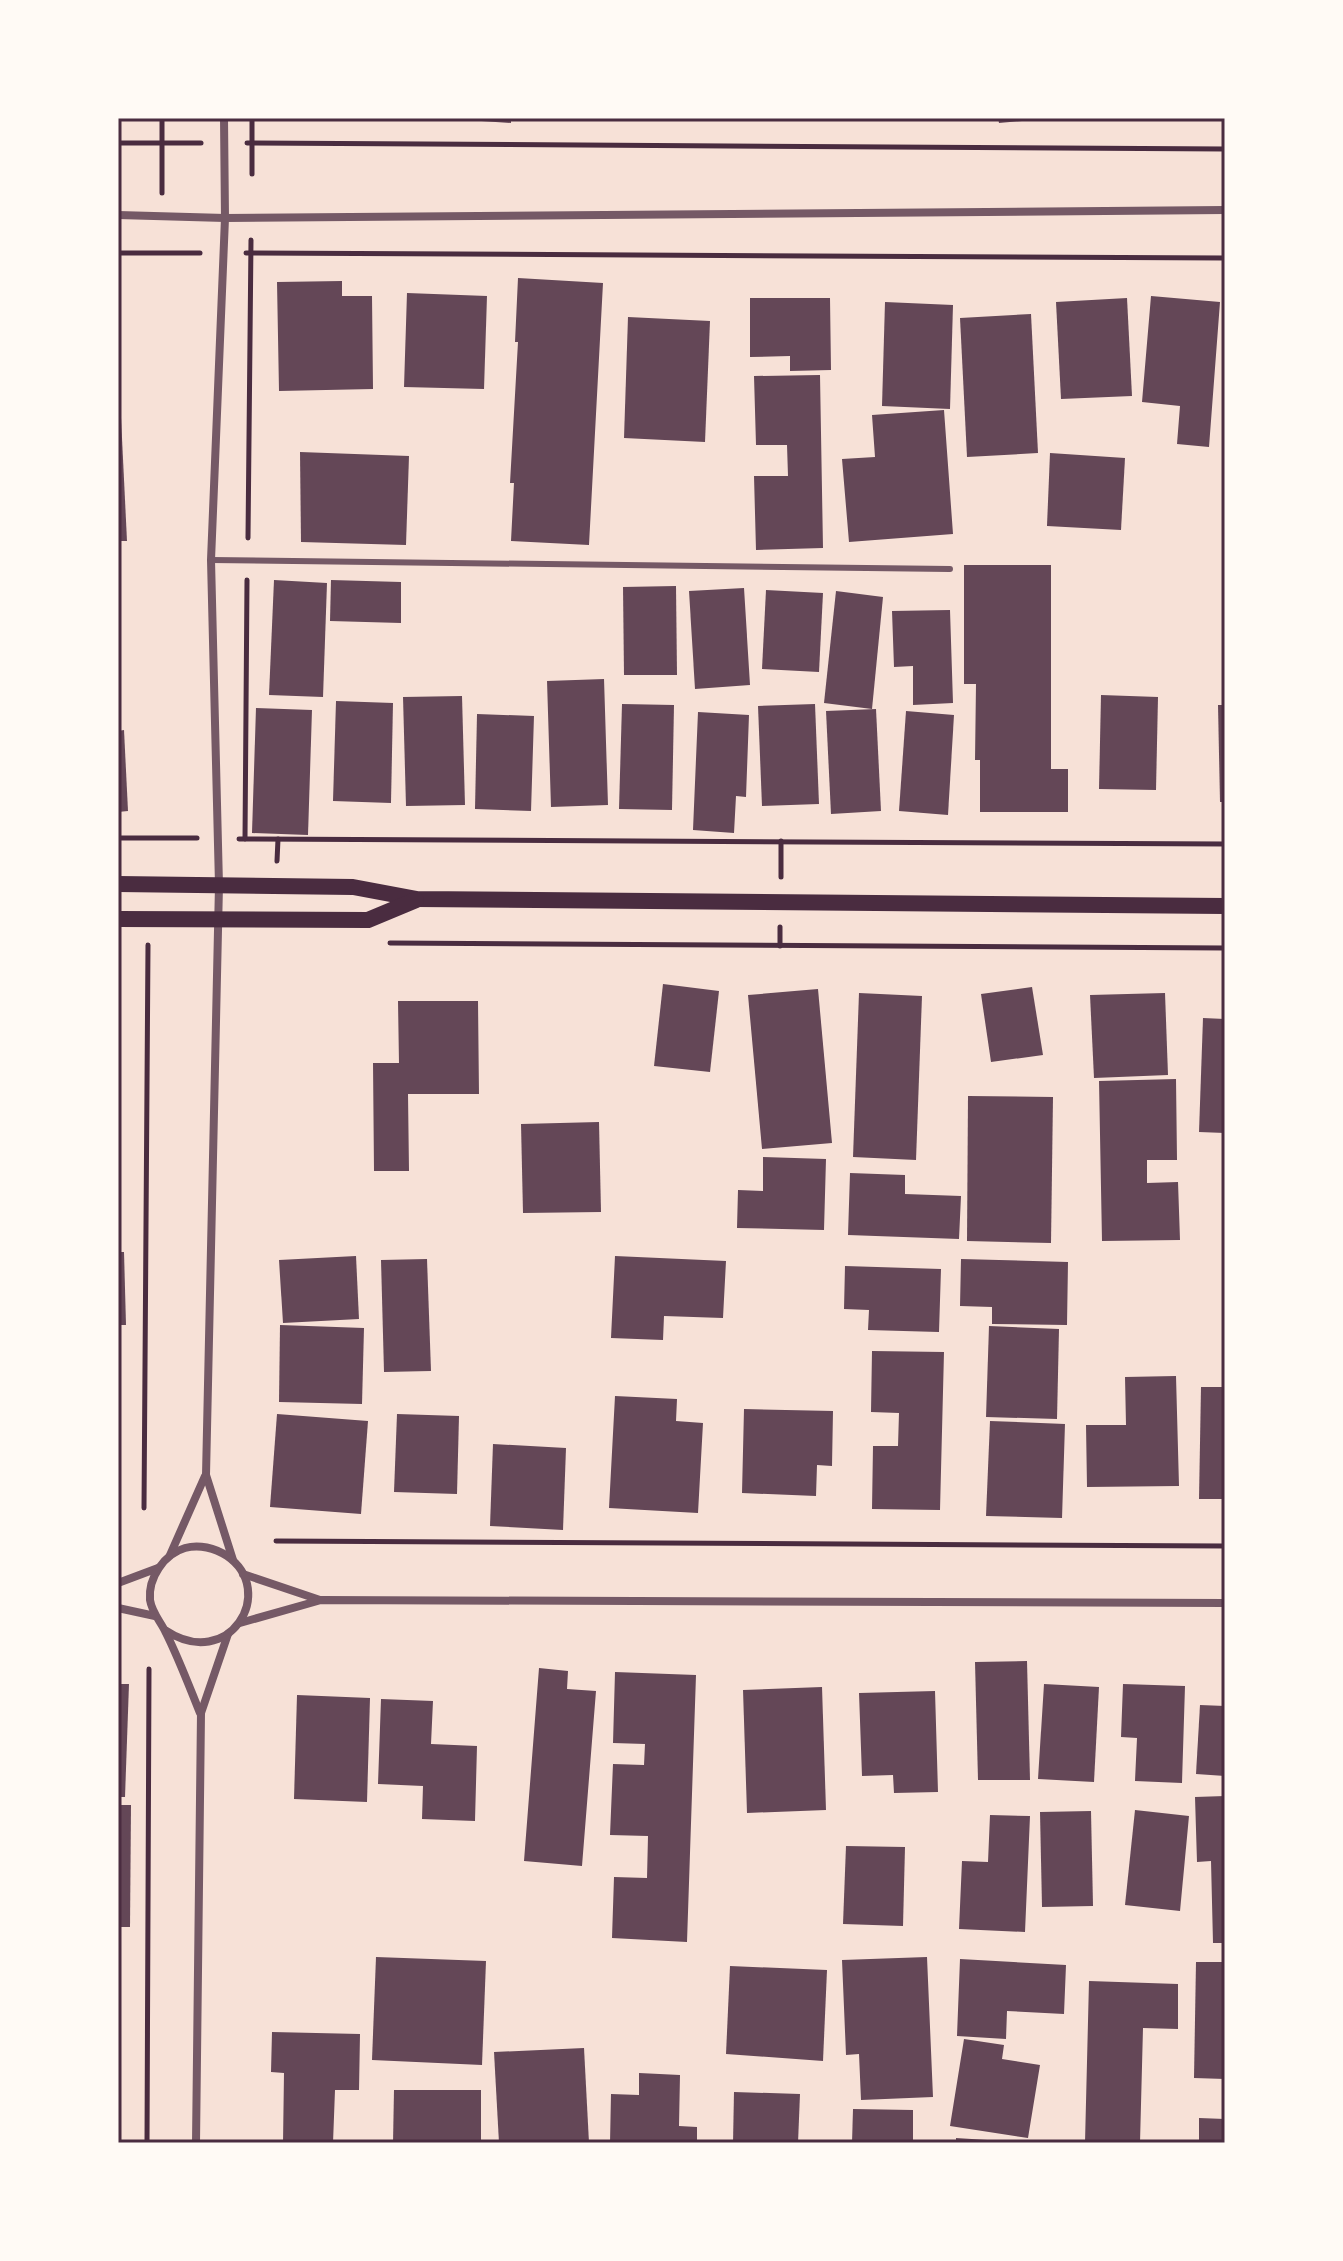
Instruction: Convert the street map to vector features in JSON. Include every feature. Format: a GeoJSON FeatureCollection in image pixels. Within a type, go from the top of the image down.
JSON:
{"type":"FeatureCollection","features":[{"type":"Feature","properties":{"kind":"main road"},"geometry":{"type":"LineString","coordinates":[[118,884],[353,887],[417,899],[1225,906]]}},
{"type":"Feature","properties":{"kind":"main road"},"geometry":{"type":"LineString","coordinates":[[118,919],[368,920],[417,899]]}},
{"type":"Feature","properties":{"kind":"street"},"geometry":{"type":"LineString","coordinates":[[224,118],[224,253],[211,560],[219,885],[206,1475],[233,1560],[243,1574],[248,1590],[240,1623]]}},
{"type":"Feature","properties":{"kind":"street"},"geometry":{"type":"LineString","coordinates":[[118,215],[225,218],[1225,210]]}},
{"type":"Feature","properties":{"kind":"street"},"geometry":{"type":"LineString","coordinates":[[201,1713],[150,1600],[151,1583],[158,1568],[170,1555],[206,1475]]}},
{"type":"Feature","properties":{"kind":"street"},"geometry":{"type":"LineString","coordinates":[[170,1555],[186,1548],[202,1546],[219,1550],[233,1560]]}},
{"type":"Feature","properties":{"kind":"street"},"geometry":{"type":"LineString","coordinates":[[118,1583],[158,1568]]}},
{"type":"Feature","properties":{"kind":"street"},"geometry":{"type":"LineString","coordinates":[[243,1574],[321,1600]]}},
{"type":"Feature","properties":{"kind":"street"},"geometry":{"type":"LineString","coordinates":[[165,1630],[179,1640],[196,1644],[212,1642],[240,1623],[321,1600],[1225,1603]]}},
{"type":"Feature","properties":{"kind":"street"},"geometry":{"type":"LineString","coordinates":[[118,1608],[155,1616]]}},
{"type":"Feature","properties":{"kind":"street"},"geometry":{"type":"LineString","coordinates":[[196,2143],[201,1713],[228,1634]]}},
{"type":"Feature","properties":{"kind":"lane"},"geometry":{"type":"LineString","coordinates":[[211,560],[950,569]]}},
{"type":"Feature","properties":{"kind":"path"},"geometry":{"type":"LineString","coordinates":[[162,118],[162,253]]}},
{"type":"Feature","properties":{"kind":"path"},"geometry":{"type":"LineString","coordinates":[[245,839],[252,118]]}},
{"type":"Feature","properties":{"kind":"path"},"geometry":{"type":"LineString","coordinates":[[118,143],[1225,149]]}},
{"type":"Feature","properties":{"kind":"path"},"geometry":{"type":"LineString","coordinates":[[118,253],[1225,258]]}},
{"type":"Feature","properties":{"kind":"path"},"geometry":{"type":"LineString","coordinates":[[118,838],[1225,844]]}},
{"type":"Feature","properties":{"kind":"path"},"geometry":{"type":"LineString","coordinates":[[144,1508],[148,942],[162,942]]}},
{"type":"Feature","properties":{"kind":"path"},"geometry":{"type":"LineString","coordinates":[[387,943],[1225,948]]}},
{"type":"Feature","properties":{"kind":"path"},"geometry":{"type":"LineString","coordinates":[[276,1541],[1225,1546]]}},
{"type":"Feature","properties":{"kind":"path"},"geometry":{"type":"LineString","coordinates":[[147,2143],[149,1669]]}},
{"type":"Feature","properties":{"kind":"building"},"geometry":{"type":"Polygon","coordinates":[[[511,118],[511,123],[467,120],[511,118]]]}},
{"type":"Feature","properties":{"kind":"building"},"geometry":{"type":"Polygon","coordinates":[[[998,118],[1034,118],[1034,120],[999,123],[998,118]]]}},
{"type":"Feature","properties":{"kind":"building"},"geometry":{"type":"Polygon","coordinates":[[[518,278],[603,283],[589,545],[511,541],[514,483],[510,483],[518,342],[515,342],[518,278]]]}},
{"type":"Feature","properties":{"kind":"building"},"geometry":{"type":"Polygon","coordinates":[[[342,281],[342,296],[372,296],[373,389],[279,391],[277,282],[342,281]]]}},
{"type":"Feature","properties":{"kind":"building"},"geometry":{"type":"Polygon","coordinates":[[[407,293],[487,296],[484,389],[404,387],[407,293]]]}},
{"type":"Feature","properties":{"kind":"building"},"geometry":{"type":"Polygon","coordinates":[[[1151,296],[1220,302],[1209,447],[1177,444],[1180,406],[1142,402],[1151,296]]]}},
{"type":"Feature","properties":{"kind":"building"},"geometry":{"type":"Polygon","coordinates":[[[750,298],[830,298],[831,370],[790,371],[790,356],[750,357],[750,298]]]}},
{"type":"Feature","properties":{"kind":"building"},"geometry":{"type":"Polygon","coordinates":[[[1127,298],[1132,396],[1061,399],[1056,302],[1127,298]]]}},
{"type":"Feature","properties":{"kind":"building"},"geometry":{"type":"Polygon","coordinates":[[[885,302],[953,305],[950,409],[882,406],[885,302]]]}},
{"type":"Feature","properties":{"kind":"building"},"geometry":{"type":"Polygon","coordinates":[[[1031,314],[1038,453],[967,457],[960,318],[1031,314]]]}},
{"type":"Feature","properties":{"kind":"building"},"geometry":{"type":"Polygon","coordinates":[[[628,317],[710,321],[705,442],[624,438],[628,317]]]}},
{"type":"Feature","properties":{"kind":"building"},"geometry":{"type":"Polygon","coordinates":[[[820,375],[823,548],[756,550],[754,476],[788,476],[787,445],[756,445],[754,376],[820,375]]]}},
{"type":"Feature","properties":{"kind":"building"},"geometry":{"type":"Polygon","coordinates":[[[120,397],[127,541],[118,541],[120,397]]]}},
{"type":"Feature","properties":{"kind":"building"},"geometry":{"type":"Polygon","coordinates":[[[944,410],[953,534],[849,542],[842,459],[875,457],[872,415],[944,410]]]}},
{"type":"Feature","properties":{"kind":"building"},"geometry":{"type":"Polygon","coordinates":[[[300,452],[409,456],[406,545],[301,542],[300,452]]]}},
{"type":"Feature","properties":{"kind":"building"},"geometry":{"type":"Polygon","coordinates":[[[1050,453],[1125,458],[1121,530],[1047,526],[1050,453]]]}},
{"type":"Feature","properties":{"kind":"building"},"geometry":{"type":"Polygon","coordinates":[[[964,565],[1051,565],[1051,769],[1068,769],[1068,812],[980,812],[980,760],[975,760],[976,684],[964,684],[964,565]]]}},
{"type":"Feature","properties":{"kind":"building"},"geometry":{"type":"Polygon","coordinates":[[[274,580],[327,583],[323,697],[269,695],[274,580]]]}},
{"type":"Feature","properties":{"kind":"building"},"geometry":{"type":"Polygon","coordinates":[[[331,580],[401,582],[401,623],[330,621],[331,580]]]}},
{"type":"Feature","properties":{"kind":"building"},"geometry":{"type":"Polygon","coordinates":[[[676,586],[677,675],[624,675],[623,587],[676,586]]]}},
{"type":"Feature","properties":{"kind":"building"},"geometry":{"type":"Polygon","coordinates":[[[744,588],[750,685],[695,689],[689,591],[744,588]]]}},
{"type":"Feature","properties":{"kind":"building"},"geometry":{"type":"Polygon","coordinates":[[[766,590],[823,593],[819,672],[762,669],[766,590]]]}},
{"type":"Feature","properties":{"kind":"building"},"geometry":{"type":"Polygon","coordinates":[[[836,591],[883,597],[872,709],[824,703],[836,591]]]}},
{"type":"Feature","properties":{"kind":"building"},"geometry":{"type":"Polygon","coordinates":[[[950,610],[953,703],[913,705],[913,666],[894,667],[892,611],[950,610]]]}},
{"type":"Feature","properties":{"kind":"building"},"geometry":{"type":"Polygon","coordinates":[[[604,679],[608,805],[551,807],[547,681],[604,679]]]}},
{"type":"Feature","properties":{"kind":"building"},"geometry":{"type":"Polygon","coordinates":[[[1101,695],[1158,697],[1156,790],[1099,789],[1101,695]]]}},
{"type":"Feature","properties":{"kind":"building"},"geometry":{"type":"Polygon","coordinates":[[[462,696],[465,805],[406,806],[403,697],[462,696]]]}},
{"type":"Feature","properties":{"kind":"building"},"geometry":{"type":"Polygon","coordinates":[[[336,701],[393,703],[391,803],[333,801],[336,701]]]}},
{"type":"Feature","properties":{"kind":"building"},"geometry":{"type":"Polygon","coordinates":[[[622,704],[674,705],[672,810],[619,809],[622,704]]]}},
{"type":"Feature","properties":{"kind":"building"},"geometry":{"type":"Polygon","coordinates":[[[815,704],[819,804],[762,806],[758,706],[815,704]]]}},
{"type":"Feature","properties":{"kind":"building"},"geometry":{"type":"Polygon","coordinates":[[[1218,705],[1225,705],[1225,802],[1220,802],[1218,705]]]}},
{"type":"Feature","properties":{"kind":"building"},"geometry":{"type":"Polygon","coordinates":[[[256,708],[312,710],[308,835],[252,833],[256,708]]]}},
{"type":"Feature","properties":{"kind":"building"},"geometry":{"type":"Polygon","coordinates":[[[876,709],[881,811],[831,814],[826,711],[876,709]]]}},
{"type":"Feature","properties":{"kind":"building"},"geometry":{"type":"Polygon","coordinates":[[[906,711],[954,715],[948,815],[899,811],[906,711]]]}},
{"type":"Feature","properties":{"kind":"building"},"geometry":{"type":"Polygon","coordinates":[[[698,712],[749,715],[746,797],[736,796],[734,833],[693,830],[698,712]]]}},
{"type":"Feature","properties":{"kind":"building"},"geometry":{"type":"Polygon","coordinates":[[[477,714],[534,716],[531,811],[475,809],[477,714]]]}},
{"type":"Feature","properties":{"kind":"building"},"geometry":{"type":"Polygon","coordinates":[[[124,730],[128,811],[118,812],[118,731],[124,730]]]}},
{"type":"Feature","properties":{"kind":"building"},"geometry":{"type":"Polygon","coordinates":[[[663,984],[719,991],[710,1072],[654,1066],[663,984]]]}},
{"type":"Feature","properties":{"kind":"building"},"geometry":{"type":"Polygon","coordinates":[[[1032,987],[1043,1055],[991,1062],[981,994],[1032,987]]]}},
{"type":"Feature","properties":{"kind":"building"},"geometry":{"type":"Polygon","coordinates":[[[818,989],[832,1143],[762,1149],[748,995],[818,989]]]}},
{"type":"Feature","properties":{"kind":"building"},"geometry":{"type":"Polygon","coordinates":[[[859,993],[922,996],[916,1160],[853,1157],[859,993]]]}},
{"type":"Feature","properties":{"kind":"building"},"geometry":{"type":"Polygon","coordinates":[[[1165,993],[1168,1075],[1094,1078],[1090,995],[1165,993]]]}},
{"type":"Feature","properties":{"kind":"building"},"geometry":{"type":"Polygon","coordinates":[[[398,1001],[478,1001],[479,1094],[408,1094],[409,1171],[374,1171],[373,1063],[399,1063],[398,1001]]]}},
{"type":"Feature","properties":{"kind":"building"},"geometry":{"type":"Polygon","coordinates":[[[1203,1018],[1225,1019],[1225,1133],[1199,1132],[1203,1018]]]}},
{"type":"Feature","properties":{"kind":"building"},"geometry":{"type":"Polygon","coordinates":[[[1176,1079],[1177,1160],[1147,1160],[1147,1183],[1178,1182],[1180,1240],[1102,1241],[1099,1081],[1176,1079]]]}},
{"type":"Feature","properties":{"kind":"building"},"geometry":{"type":"Polygon","coordinates":[[[968,1096],[1053,1097],[1051,1243],[967,1241],[968,1096]]]}},
{"type":"Feature","properties":{"kind":"building"},"geometry":{"type":"Polygon","coordinates":[[[599,1122],[601,1212],[523,1213],[521,1124],[599,1122]]]}},
{"type":"Feature","properties":{"kind":"building"},"geometry":{"type":"Polygon","coordinates":[[[763,1157],[826,1159],[824,1230],[737,1228],[738,1190],[763,1191],[763,1157]]]}},
{"type":"Feature","properties":{"kind":"building"},"geometry":{"type":"Polygon","coordinates":[[[850,1173],[905,1175],[905,1194],[961,1196],[959,1239],[848,1235],[850,1173]]]}},
{"type":"Feature","properties":{"kind":"building"},"geometry":{"type":"Polygon","coordinates":[[[118,1252],[124,1252],[126,1325],[118,1325],[118,1252]]]}},
{"type":"Feature","properties":{"kind":"building"},"geometry":{"type":"Polygon","coordinates":[[[356,1256],[359,1319],[283,1323],[279,1260],[356,1256]]]}},
{"type":"Feature","properties":{"kind":"building"},"geometry":{"type":"Polygon","coordinates":[[[615,1256],[726,1261],[723,1318],[664,1316],[663,1340],[611,1338],[615,1256]]]}},
{"type":"Feature","properties":{"kind":"building"},"geometry":{"type":"Polygon","coordinates":[[[427,1259],[431,1371],[384,1372],[381,1260],[427,1259]]]}},
{"type":"Feature","properties":{"kind":"building"},"geometry":{"type":"Polygon","coordinates":[[[961,1259],[1068,1262],[1067,1325],[992,1324],[992,1307],[960,1306],[961,1259]]]}},
{"type":"Feature","properties":{"kind":"building"},"geometry":{"type":"Polygon","coordinates":[[[845,1266],[941,1269],[939,1332],[868,1330],[869,1310],[844,1309],[845,1266]]]}},
{"type":"Feature","properties":{"kind":"building"},"geometry":{"type":"Polygon","coordinates":[[[280,1325],[364,1328],[362,1404],[279,1402],[280,1325]]]}},
{"type":"Feature","properties":{"kind":"building"},"geometry":{"type":"Polygon","coordinates":[[[989,1326],[1059,1329],[1057,1419],[986,1417],[989,1326]]]}},
{"type":"Feature","properties":{"kind":"building"},"geometry":{"type":"Polygon","coordinates":[[[872,1351],[944,1352],[940,1510],[872,1509],[873,1446],[898,1446],[899,1413],[871,1412],[872,1351]]]}},
{"type":"Feature","properties":{"kind":"building"},"geometry":{"type":"Polygon","coordinates":[[[1176,1376],[1179,1486],[1087,1487],[1086,1425],[1126,1425],[1125,1377],[1176,1376]]]}},
{"type":"Feature","properties":{"kind":"building"},"geometry":{"type":"Polygon","coordinates":[[[1201,1387],[1225,1387],[1225,1499],[1199,1499],[1201,1387]]]}},
{"type":"Feature","properties":{"kind":"building"},"geometry":{"type":"Polygon","coordinates":[[[615,1396],[677,1399],[676,1421],[703,1423],[698,1513],[609,1508],[615,1396]]]}},
{"type":"Feature","properties":{"kind":"building"},"geometry":{"type":"Polygon","coordinates":[[[744,1409],[833,1411],[832,1466],[817,1465],[816,1496],[742,1493],[744,1409]]]}},
{"type":"Feature","properties":{"kind":"building"},"geometry":{"type":"Polygon","coordinates":[[[277,1414],[368,1421],[361,1514],[270,1507],[277,1414]]]}},
{"type":"Feature","properties":{"kind":"building"},"geometry":{"type":"Polygon","coordinates":[[[397,1414],[459,1416],[457,1494],[394,1492],[397,1414]]]}},
{"type":"Feature","properties":{"kind":"building"},"geometry":{"type":"Polygon","coordinates":[[[990,1421],[1065,1424],[1062,1518],[986,1516],[990,1421]]]}},
{"type":"Feature","properties":{"kind":"building"},"geometry":{"type":"Polygon","coordinates":[[[493,1444],[566,1448],[563,1530],[490,1526],[493,1444]]]}},
{"type":"Feature","properties":{"kind":"building"},"geometry":{"type":"Polygon","coordinates":[[[1027,1661],[1030,1780],[978,1780],[975,1662],[1027,1661]]]}},
{"type":"Feature","properties":{"kind":"building"},"geometry":{"type":"Polygon","coordinates":[[[539,1668],[568,1671],[567,1689],[596,1691],[582,1866],[524,1861],[539,1668]]]}},
{"type":"Feature","properties":{"kind":"building"},"geometry":{"type":"Polygon","coordinates":[[[615,1672],[696,1675],[687,1942],[612,1938],[614,1877],[647,1878],[648,1836],[610,1835],[613,1764],[644,1765],[645,1744],[613,1743],[615,1672]]]}},
{"type":"Feature","properties":{"kind":"building"},"geometry":{"type":"Polygon","coordinates":[[[118,1684],[129,1684],[125,1797],[118,1797],[118,1684]]]}},
{"type":"Feature","properties":{"kind":"building"},"geometry":{"type":"Polygon","coordinates":[[[1044,1684],[1099,1687],[1094,1782],[1038,1779],[1044,1684]]]}},
{"type":"Feature","properties":{"kind":"building"},"geometry":{"type":"Polygon","coordinates":[[[1123,1684],[1185,1686],[1182,1783],[1135,1781],[1137,1738],[1121,1737],[1123,1684]]]}},
{"type":"Feature","properties":{"kind":"building"},"geometry":{"type":"Polygon","coordinates":[[[822,1687],[826,1810],[747,1813],[743,1690],[822,1687]]]}},
{"type":"Feature","properties":{"kind":"building"},"geometry":{"type":"Polygon","coordinates":[[[935,1691],[938,1792],[894,1793],[893,1775],[862,1776],[859,1693],[935,1691]]]}},
{"type":"Feature","properties":{"kind":"building"},"geometry":{"type":"Polygon","coordinates":[[[297,1695],[370,1698],[367,1802],[294,1799],[297,1695]]]}},
{"type":"Feature","properties":{"kind":"building"},"geometry":{"type":"Polygon","coordinates":[[[381,1699],[433,1701],[431,1744],[477,1746],[475,1821],[422,1819],[423,1786],[378,1784],[381,1699]]]}},
{"type":"Feature","properties":{"kind":"building"},"geometry":{"type":"Polygon","coordinates":[[[1200,1705],[1225,1706],[1225,1776],[1196,1774],[1200,1705]]]}},
{"type":"Feature","properties":{"kind":"building"},"geometry":{"type":"Polygon","coordinates":[[[1225,1796],[1225,1943],[1213,1943],[1211,1861],[1197,1862],[1195,1797],[1225,1796]]]}},
{"type":"Feature","properties":{"kind":"building"},"geometry":{"type":"Polygon","coordinates":[[[118,1805],[131,1805],[130,1927],[118,1927],[118,1805]]]}},
{"type":"Feature","properties":{"kind":"building"},"geometry":{"type":"Polygon","coordinates":[[[1135,1810],[1189,1816],[1180,1911],[1125,1905],[1135,1810]]]}},
{"type":"Feature","properties":{"kind":"building"},"geometry":{"type":"Polygon","coordinates":[[[1091,1811],[1093,1906],[1042,1907],[1040,1812],[1091,1811]]]}},
{"type":"Feature","properties":{"kind":"building"},"geometry":{"type":"Polygon","coordinates":[[[990,1815],[1030,1816],[1025,1932],[959,1929],[962,1861],[988,1862],[990,1815]]]}},
{"type":"Feature","properties":{"kind":"building"},"geometry":{"type":"Polygon","coordinates":[[[846,1846],[905,1847],[903,1926],[843,1924],[846,1846]]]}},
{"type":"Feature","properties":{"kind":"building"},"geometry":{"type":"Polygon","coordinates":[[[376,1957],[486,1961],[482,2065],[372,2060],[376,1957]]]}},
{"type":"Feature","properties":{"kind":"building"},"geometry":{"type":"Polygon","coordinates":[[[927,1957],[933,2097],[861,2100],[859,2054],[846,2055],[842,1960],[927,1957]]]}},
{"type":"Feature","properties":{"kind":"building"},"geometry":{"type":"Polygon","coordinates":[[[960,1959],[1066,1965],[1064,2014],[1007,2011],[1006,2039],[957,2036],[960,1959]]]}},
{"type":"Feature","properties":{"kind":"building"},"geometry":{"type":"Polygon","coordinates":[[[1196,1962],[1225,1962],[1225,2079],[1194,2078],[1196,1962]]]}},
{"type":"Feature","properties":{"kind":"building"},"geometry":{"type":"Polygon","coordinates":[[[730,1966],[827,1970],[823,2061],[726,2054],[730,1966]]]}},
{"type":"Feature","properties":{"kind":"building"},"geometry":{"type":"Polygon","coordinates":[[[1089,1981],[1178,1984],[1178,2029],[1143,2028],[1140,2143],[1085,2143],[1089,1981]]]}},
{"type":"Feature","properties":{"kind":"building"},"geometry":{"type":"Polygon","coordinates":[[[272,2032],[360,2034],[359,2090],[335,2090],[333,2143],[283,2143],[284,2073],[271,2072],[272,2032]]]}},
{"type":"Feature","properties":{"kind":"building"},"geometry":{"type":"Polygon","coordinates":[[[964,2039],[1004,2045],[1002,2059],[1040,2065],[1028,2138],[950,2126],[964,2039]]]}},
{"type":"Feature","properties":{"kind":"building"},"geometry":{"type":"Polygon","coordinates":[[[584,2048],[589,2143],[499,2143],[494,2052],[584,2048]]]}},
{"type":"Feature","properties":{"kind":"building"},"geometry":{"type":"Polygon","coordinates":[[[639,2073],[680,2075],[679,2126],[697,2127],[697,2143],[610,2143],[611,2094],[639,2095],[639,2073]]]}},
{"type":"Feature","properties":{"kind":"building"},"geometry":{"type":"Polygon","coordinates":[[[394,2090],[481,2090],[481,2143],[393,2143],[394,2090]]]}},
{"type":"Feature","properties":{"kind":"building"},"geometry":{"type":"Polygon","coordinates":[[[734,2092],[800,2094],[798,2143],[733,2143],[734,2092]]]}},
{"type":"Feature","properties":{"kind":"building"},"geometry":{"type":"Polygon","coordinates":[[[853,2109],[913,2110],[913,2143],[852,2143],[853,2109]]]}},
{"type":"Feature","properties":{"kind":"building"},"geometry":{"type":"Polygon","coordinates":[[[1199,2118],[1225,2119],[1225,2143],[1199,2143],[1199,2118]]]}},
{"type":"Feature","properties":{"kind":"building"},"geometry":{"type":"Polygon","coordinates":[[[956,2138],[1003,2141],[1003,2143],[956,2143],[956,2138]]]}}]}
